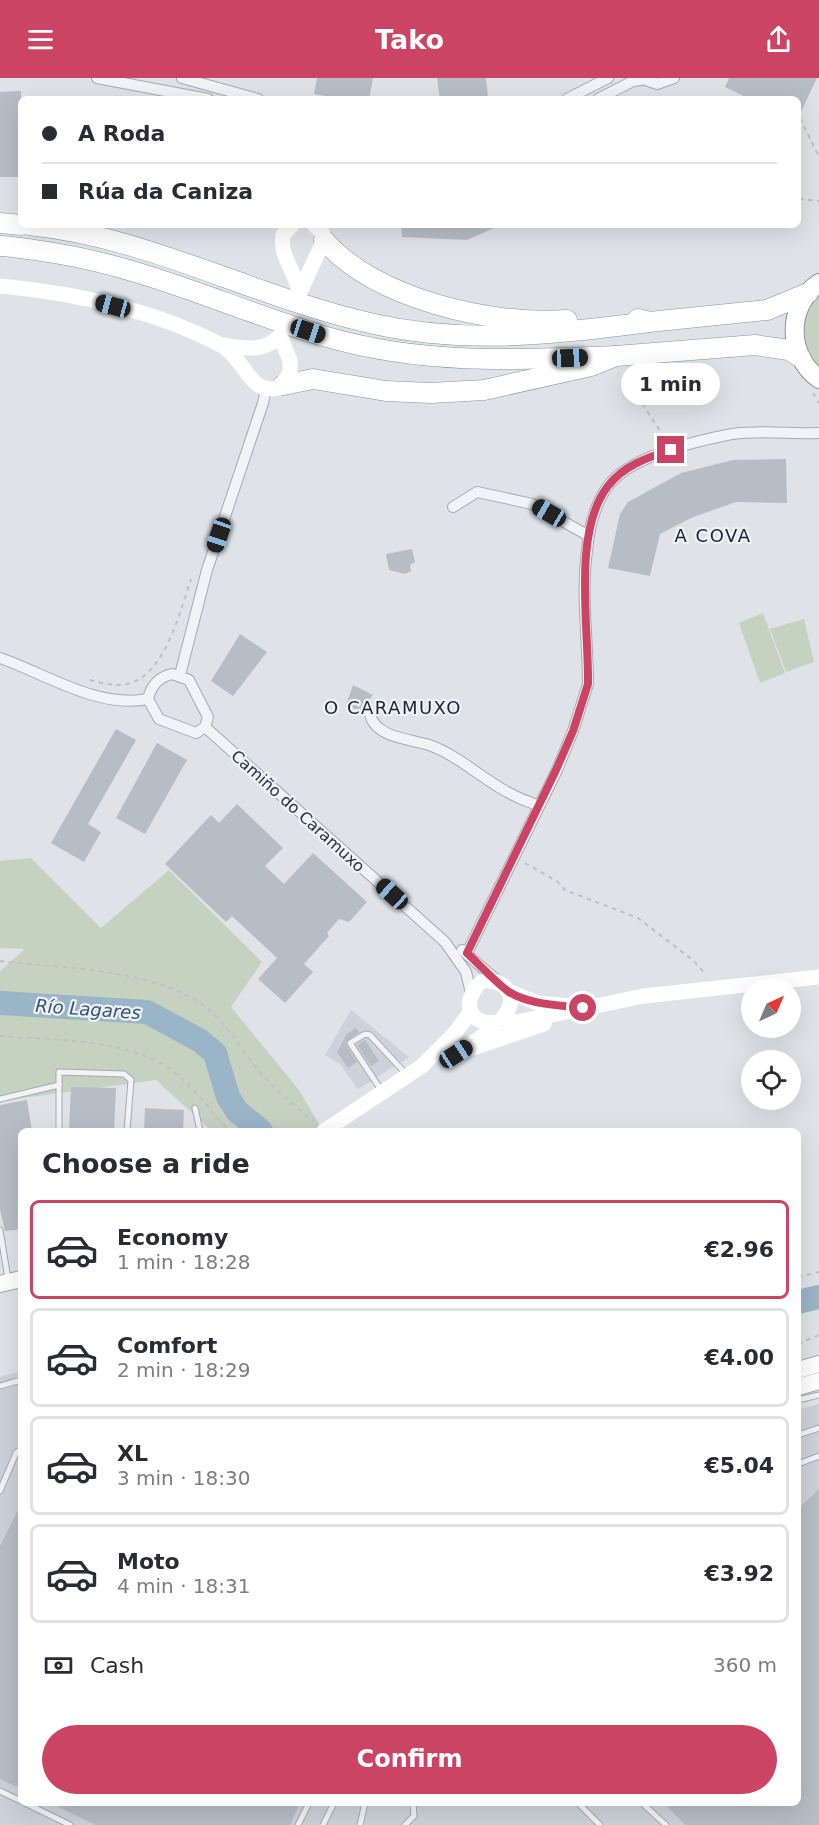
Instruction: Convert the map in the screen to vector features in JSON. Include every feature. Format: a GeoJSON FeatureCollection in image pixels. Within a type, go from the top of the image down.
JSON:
{"type":"FeatureCollection","features":[{"type":"Feature","properties":{"kind":"highway"},"geometry":{"type":"LineString","coordinates":[[0,223],[18,225]]}},
{"type":"Feature","properties":{"kind":"highway"},"geometry":{"type":"LineString","coordinates":[[48,228],[91,235],[142,248],[310,307],[411,332],[470,338],[548,335],[767,310],[813,287]]}},
{"type":"Feature","properties":{"kind":"highway"},"geometry":{"type":"LineString","coordinates":[[321,231],[345,260],[384,282],[442,306],[509,321],[550,322],[627,316],[649,322]]}},
{"type":"Feature","properties":{"kind":"highway"},"geometry":{"type":"LineString","coordinates":[[0,246],[79,257],[141,272],[328,337],[404,354],[464,360],[621,364]]}},
{"type":"Feature","properties":{"kind":"highway"},"geometry":{"type":"LineString","coordinates":[[800,357],[795,344],[795,324],[800,304],[813,287]]}},
{"type":"Feature","properties":{"kind":"highway"},"geometry":{"type":"LineString","coordinates":[[274,387],[313,379],[410,393],[484,390],[591,366],[621,364],[755,345],[789,350],[800,357],[819,379]]}},
{"type":"Feature","properties":{"kind":"main road"},"geometry":{"type":"LineString","coordinates":[[289,228],[283,235],[282,250],[296,275],[300,294],[321,231]]}},
{"type":"Feature","properties":{"kind":"main road"},"geometry":{"type":"LineString","coordinates":[[0,286],[93,301],[172,324],[230,350],[248,370],[254,383],[274,387],[290,375],[291,368],[280,335],[250,357],[248,370]]}},
{"type":"Feature","properties":{"kind":"main road"},"geometry":{"type":"LineString","coordinates":[[220,344],[265,347]]}},
{"type":"Feature","properties":{"kind":"main road"},"geometry":{"type":"LineString","coordinates":[[471,1011],[484,1022],[501,1019],[517,1022],[644,996],[819,977]]}},
{"type":"Feature","properties":{"kind":"main road"},"geometry":{"type":"LineString","coordinates":[[320,1126],[422,1065],[454,1034],[471,1011],[471,993],[483,981],[504,987],[537,1003],[583,1008]]}},
{"type":"Feature","properties":{"kind":"main road"},"geometry":{"type":"LineString","coordinates":[[456,1054],[481,1037],[508,1011],[511,1001],[504,987]]}},
{"type":"Feature","properties":{"kind":"main road"},"geometry":{"type":"LineString","coordinates":[[422,1065],[552,1021],[583,1008]]}},
{"type":"Feature","properties":{"kind":"main road"},"geometry":{"type":"LineString","coordinates":[[801,1369],[819,1364]]}},
{"type":"Feature","properties":{"kind":"main road"},"geometry":{"type":"LineString","coordinates":[[801,1386],[819,1381]]}},
{"type":"Feature","properties":{"kind":"street"},"geometry":{"type":"LineString","coordinates":[[97,78],[192,96]]}},
{"type":"Feature","properties":{"kind":"street"},"geometry":{"type":"LineString","coordinates":[[182,78],[247,96]]}},
{"type":"Feature","properties":{"kind":"street"},"geometry":{"type":"LineString","coordinates":[[573,96],[608,78]]}},
{"type":"Feature","properties":{"kind":"street"},"geometry":{"type":"LineString","coordinates":[[604,96],[640,79],[657,84],[674,78]]}},
{"type":"Feature","properties":{"kind":"street"},"geometry":{"type":"LineString","coordinates":[[180,675],[207,570],[274,387]]}},
{"type":"Feature","properties":{"kind":"street"},"geometry":{"type":"LineString","coordinates":[[467,953],[515,857],[573,731],[588,684],[586,554],[600,500],[608,486],[622,471],[671,450],[734,434],[819,433]]}},
{"type":"Feature","properties":{"kind":"street"},"geometry":{"type":"LineString","coordinates":[[453,507],[477,492],[521,501],[532,504],[589,536]]}},
{"type":"Feature","properties":{"kind":"street"},"geometry":{"type":"LineString","coordinates":[[0,658],[98,696],[125,702],[148,699]]}},
{"type":"Feature","properties":{"kind":"street"},"geometry":{"type":"LineString","coordinates":[[180,675],[189,680],[208,717],[205,727],[196,733],[159,719],[148,699],[150,690],[164,676],[180,675]]}},
{"type":"Feature","properties":{"kind":"street"},"geometry":{"type":"LineString","coordinates":[[370,714],[371,720],[387,732],[439,749],[513,795],[539,806]]}},
{"type":"Feature","properties":{"kind":"street","name":"Camiño do Caramuxo"},"geometry":{"type":"LineString","coordinates":[[205,727],[446,942],[467,953],[504,987]]}},
{"type":"Feature","properties":{"kind":"street","name":"Camiño do Caramuxo"},"geometry":{"type":"LineString","coordinates":[[446,942],[466,972],[471,993]]}},
{"type":"Feature","properties":{"kind":"lane"},"geometry":{"type":"LineString","coordinates":[[381,1091],[350,1043],[365,1034],[370,1035],[407,1075]]}},
{"type":"Feature","properties":{"kind":"lane"},"geometry":{"type":"LineString","coordinates":[[59,1128],[59,1072],[124,1074],[131,1080],[127,1128]]}},
{"type":"Feature","properties":{"kind":"lane"},"geometry":{"type":"LineString","coordinates":[[0,1099],[59,1085]]}},
{"type":"Feature","properties":{"kind":"lane"},"geometry":{"type":"LineString","coordinates":[[195,1108],[199,1128]]}},
{"type":"Feature","properties":{"kind":"lane"},"geometry":{"type":"LineString","coordinates":[[0,1230],[10,1282]]}},
{"type":"Feature","properties":{"kind":"lane"},"geometry":{"type":"LineString","coordinates":[[0,1386],[18,1381]]}},
{"type":"Feature","properties":{"kind":"lane"},"geometry":{"type":"LineString","coordinates":[[801,1399],[819,1395]]}},
{"type":"Feature","properties":{"kind":"lane"},"geometry":{"type":"LineString","coordinates":[[801,1434],[819,1428]]}},
{"type":"Feature","properties":{"kind":"lane"},"geometry":{"type":"LineString","coordinates":[[0,1491],[18,1455]]}},
{"type":"Feature","properties":{"kind":"lane"},"geometry":{"type":"LineString","coordinates":[[801,1463],[819,1456]]}},
{"type":"Feature","properties":{"kind":"lane"},"geometry":{"type":"LineString","coordinates":[[0,1791],[18,1800]]}},
{"type":"Feature","properties":{"kind":"lane"},"geometry":{"type":"LineString","coordinates":[[32,1806],[70,1825]]}},
{"type":"Feature","properties":{"kind":"lane"},"geometry":{"type":"LineString","coordinates":[[298,1825],[308,1806]]}},
{"type":"Feature","properties":{"kind":"lane"},"geometry":{"type":"LineString","coordinates":[[323,1825],[332,1806]]}},
{"type":"Feature","properties":{"kind":"lane"},"geometry":{"type":"LineString","coordinates":[[360,1825],[365,1806]]}},
{"type":"Feature","properties":{"kind":"lane"},"geometry":{"type":"LineString","coordinates":[[405,1825],[414,1816],[413,1806]]}},
{"type":"Feature","properties":{"kind":"lane"},"geometry":{"type":"LineString","coordinates":[[581,1806],[600,1825]]}},
{"type":"Feature","properties":{"kind":"lane"},"geometry":{"type":"LineString","coordinates":[[645,1806],[666,1825]]}},
{"type":"Feature","properties":{"kind":"path"},"geometry":{"type":"LineString","coordinates":[[801,120],[819,157]]}},
{"type":"Feature","properties":{"kind":"path"},"geometry":{"type":"LineString","coordinates":[[801,199],[819,201]]}},
{"type":"Feature","properties":{"kind":"path"},"geometry":{"type":"LineString","coordinates":[[621,364],[630,385],[671,450]]}},
{"type":"Feature","properties":{"kind":"path"},"geometry":{"type":"LineString","coordinates":[[85,679],[126,684],[140,679],[152,668],[165,650],[192,577]]}},
{"type":"Feature","properties":{"kind":"path"},"geometry":{"type":"LineString","coordinates":[[515,857],[558,882],[565,890],[638,918],[694,961],[706,975]]}},
{"type":"Feature","properties":{"kind":"path"},"geometry":{"type":"LineString","coordinates":[[0,961],[160,982],[201,1003],[230,1032],[254,1065],[283,1098],[320,1126]]}},
{"type":"Feature","properties":{"kind":"path"},"geometry":{"type":"LineString","coordinates":[[801,1276],[819,1272]]}},
{"type":"Feature","properties":{"kind":"path"},"geometry":{"type":"LineString","coordinates":[[801,1343],[819,1335]]}},
{"type":"Feature","properties":{"kind":"shaded area"},"geometry":{"type":"Polygon","coordinates":[[[351,1010],[409,1057],[358,1089],[340,1064],[325,1055],[351,1010]]]}},
{"type":"Feature","properties":{"kind":"shaded area"},"geometry":{"type":"Polygon","coordinates":[[[18,1372],[18,1806],[801,1806],[801,1409],[819,1404],[819,1825],[0,1825],[0,1377],[18,1372]]]}},
{"type":"Feature","properties":{"kind":"green space"},"geometry":{"type":"Polygon","coordinates":[[[819,295],[819,366],[808,349],[804,330],[808,312],[819,295]]]}},
{"type":"Feature","properties":{"kind":"green space"},"geometry":{"type":"Polygon","coordinates":[[[763,613],[785,673],[760,683],[739,623],[763,613]]]}},
{"type":"Feature","properties":{"kind":"green space"},"geometry":{"type":"Polygon","coordinates":[[[804,619],[814,662],[786,672],[770,629],[804,619]]]}},
{"type":"Feature","properties":{"kind":"green space"},"geometry":{"type":"Polygon","coordinates":[[[31,858],[101,928],[169,870],[262,962],[231,1007],[299,1090],[321,1128],[209,1128],[156,1080],[0,1101],[0,971],[25,949],[0,948],[0,861],[31,858]]]}},
{"type":"Feature","properties":{"kind":"building"},"geometry":{"type":"Polygon","coordinates":[[[317,78],[373,78],[370,96],[314,94],[317,78]]]}},
{"type":"Feature","properties":{"kind":"building"},"geometry":{"type":"Polygon","coordinates":[[[437,78],[486,78],[488,96],[440,96],[437,78]]]}},
{"type":"Feature","properties":{"kind":"building"},"geometry":{"type":"Polygon","coordinates":[[[729,78],[817,78],[801,112],[801,96],[744,96],[725,87],[729,78]]]}},
{"type":"Feature","properties":{"kind":"building"},"geometry":{"type":"Polygon","coordinates":[[[21,91],[21,96],[18,96],[18,177],[0,177],[0,92],[21,91]]]}},
{"type":"Feature","properties":{"kind":"building"},"geometry":{"type":"Polygon","coordinates":[[[401,228],[494,228],[467,240],[402,237],[401,228]]]}},
{"type":"Feature","properties":{"kind":"building"},"geometry":{"type":"Polygon","coordinates":[[[786,459],[787,503],[736,502],[693,517],[660,534],[650,576],[608,568],[620,514],[628,502],[681,473],[733,460],[786,459]]]}},
{"type":"Feature","properties":{"kind":"building"},"geometry":{"type":"Polygon","coordinates":[[[412,549],[415,562],[410,565],[411,571],[405,574],[389,570],[386,554],[412,549]]]}},
{"type":"Feature","properties":{"kind":"building"},"geometry":{"type":"Polygon","coordinates":[[[240,634],[267,652],[233,696],[211,681],[240,634]]]}},
{"type":"Feature","properties":{"kind":"building"},"geometry":{"type":"Polygon","coordinates":[[[353,685],[373,695],[360,711],[346,705],[353,685]]]}},
{"type":"Feature","properties":{"kind":"building"},"geometry":{"type":"Polygon","coordinates":[[[116,729],[136,740],[88,824],[101,832],[84,862],[51,843],[116,729]]]}},
{"type":"Feature","properties":{"kind":"building"},"geometry":{"type":"Polygon","coordinates":[[[157,743],[187,760],[145,834],[116,818],[157,743]]]}},
{"type":"Feature","properties":{"kind":"building"},"geometry":{"type":"Polygon","coordinates":[[[237,804],[283,848],[265,866],[284,884],[313,853],[367,902],[349,922],[339,919],[327,933],[329,936],[304,964],[313,972],[285,1003],[258,979],[277,958],[232,916],[226,922],[165,864],[211,815],[219,823],[237,804]]]}},
{"type":"Feature","properties":{"kind":"building"},"geometry":{"type":"Polygon","coordinates":[[[356,1028],[359,1032],[345,1043],[357,1062],[348,1068],[337,1052],[347,1034],[356,1028]]]}},
{"type":"Feature","properties":{"kind":"building"},"geometry":{"type":"Polygon","coordinates":[[[365,1040],[379,1061],[371,1066],[357,1045],[365,1040]]]}},
{"type":"Feature","properties":{"kind":"building"},"geometry":{"type":"Polygon","coordinates":[[[71,1087],[116,1088],[114,1128],[69,1128],[71,1087]]]}},
{"type":"Feature","properties":{"kind":"building"},"geometry":{"type":"Polygon","coordinates":[[[27,1100],[32,1128],[18,1128],[18,1229],[5,1231],[0,1210],[0,1105],[27,1100]]]}},
{"type":"Feature","properties":{"kind":"building"},"geometry":{"type":"Polygon","coordinates":[[[145,1108],[184,1110],[183,1128],[144,1128],[145,1108]]]}},
{"type":"Feature","properties":{"kind":"building"},"geometry":{"type":"Polygon","coordinates":[[[819,1489],[819,1825],[686,1825],[666,1806],[801,1806],[801,1506],[819,1489]]]}},
{"type":"Feature","properties":{"kind":"building"},"geometry":{"type":"Polygon","coordinates":[[[18,1510],[18,1786],[0,1779],[0,1546],[18,1510]]]}},
{"type":"Feature","properties":{"kind":"building"},"geometry":{"type":"Polygon","coordinates":[[[56,1806],[299,1806],[290,1825],[95,1825],[56,1806]]]}},
{"type":"Feature","properties":{"kind":"waterway","name":"Río Lagares"},"geometry":{"type":"LineString","coordinates":[[0,1003],[147,1012],[199,1040],[215,1053],[228,1097],[237,1111],[257,1128]]}},
{"type":"Feature","properties":{"kind":"waterway","name":"Río Lagares"},"geometry":{"type":"LineString","coordinates":[[801,1301],[819,1297]]}},
{"type":"Feature","properties":{"kind":"district","name":"A COVA"},"geometry":{"type":"Point","coordinates":[713,535]}},
{"type":"Feature","properties":{"kind":"district","name":"O CARAMUXO"},"geometry":{"type":"Point","coordinates":[393,707]}},
{"type":"Feature","properties":{"kind":"route"},"geometry":{"type":"LineString","coordinates":[[583,1008],[537,1003],[517,996],[508,991],[467,953],[556,770],[583,703],[588,684],[586,554],[592,520],[600,500],[608,486],[622,471],[671,450]]}}]}
